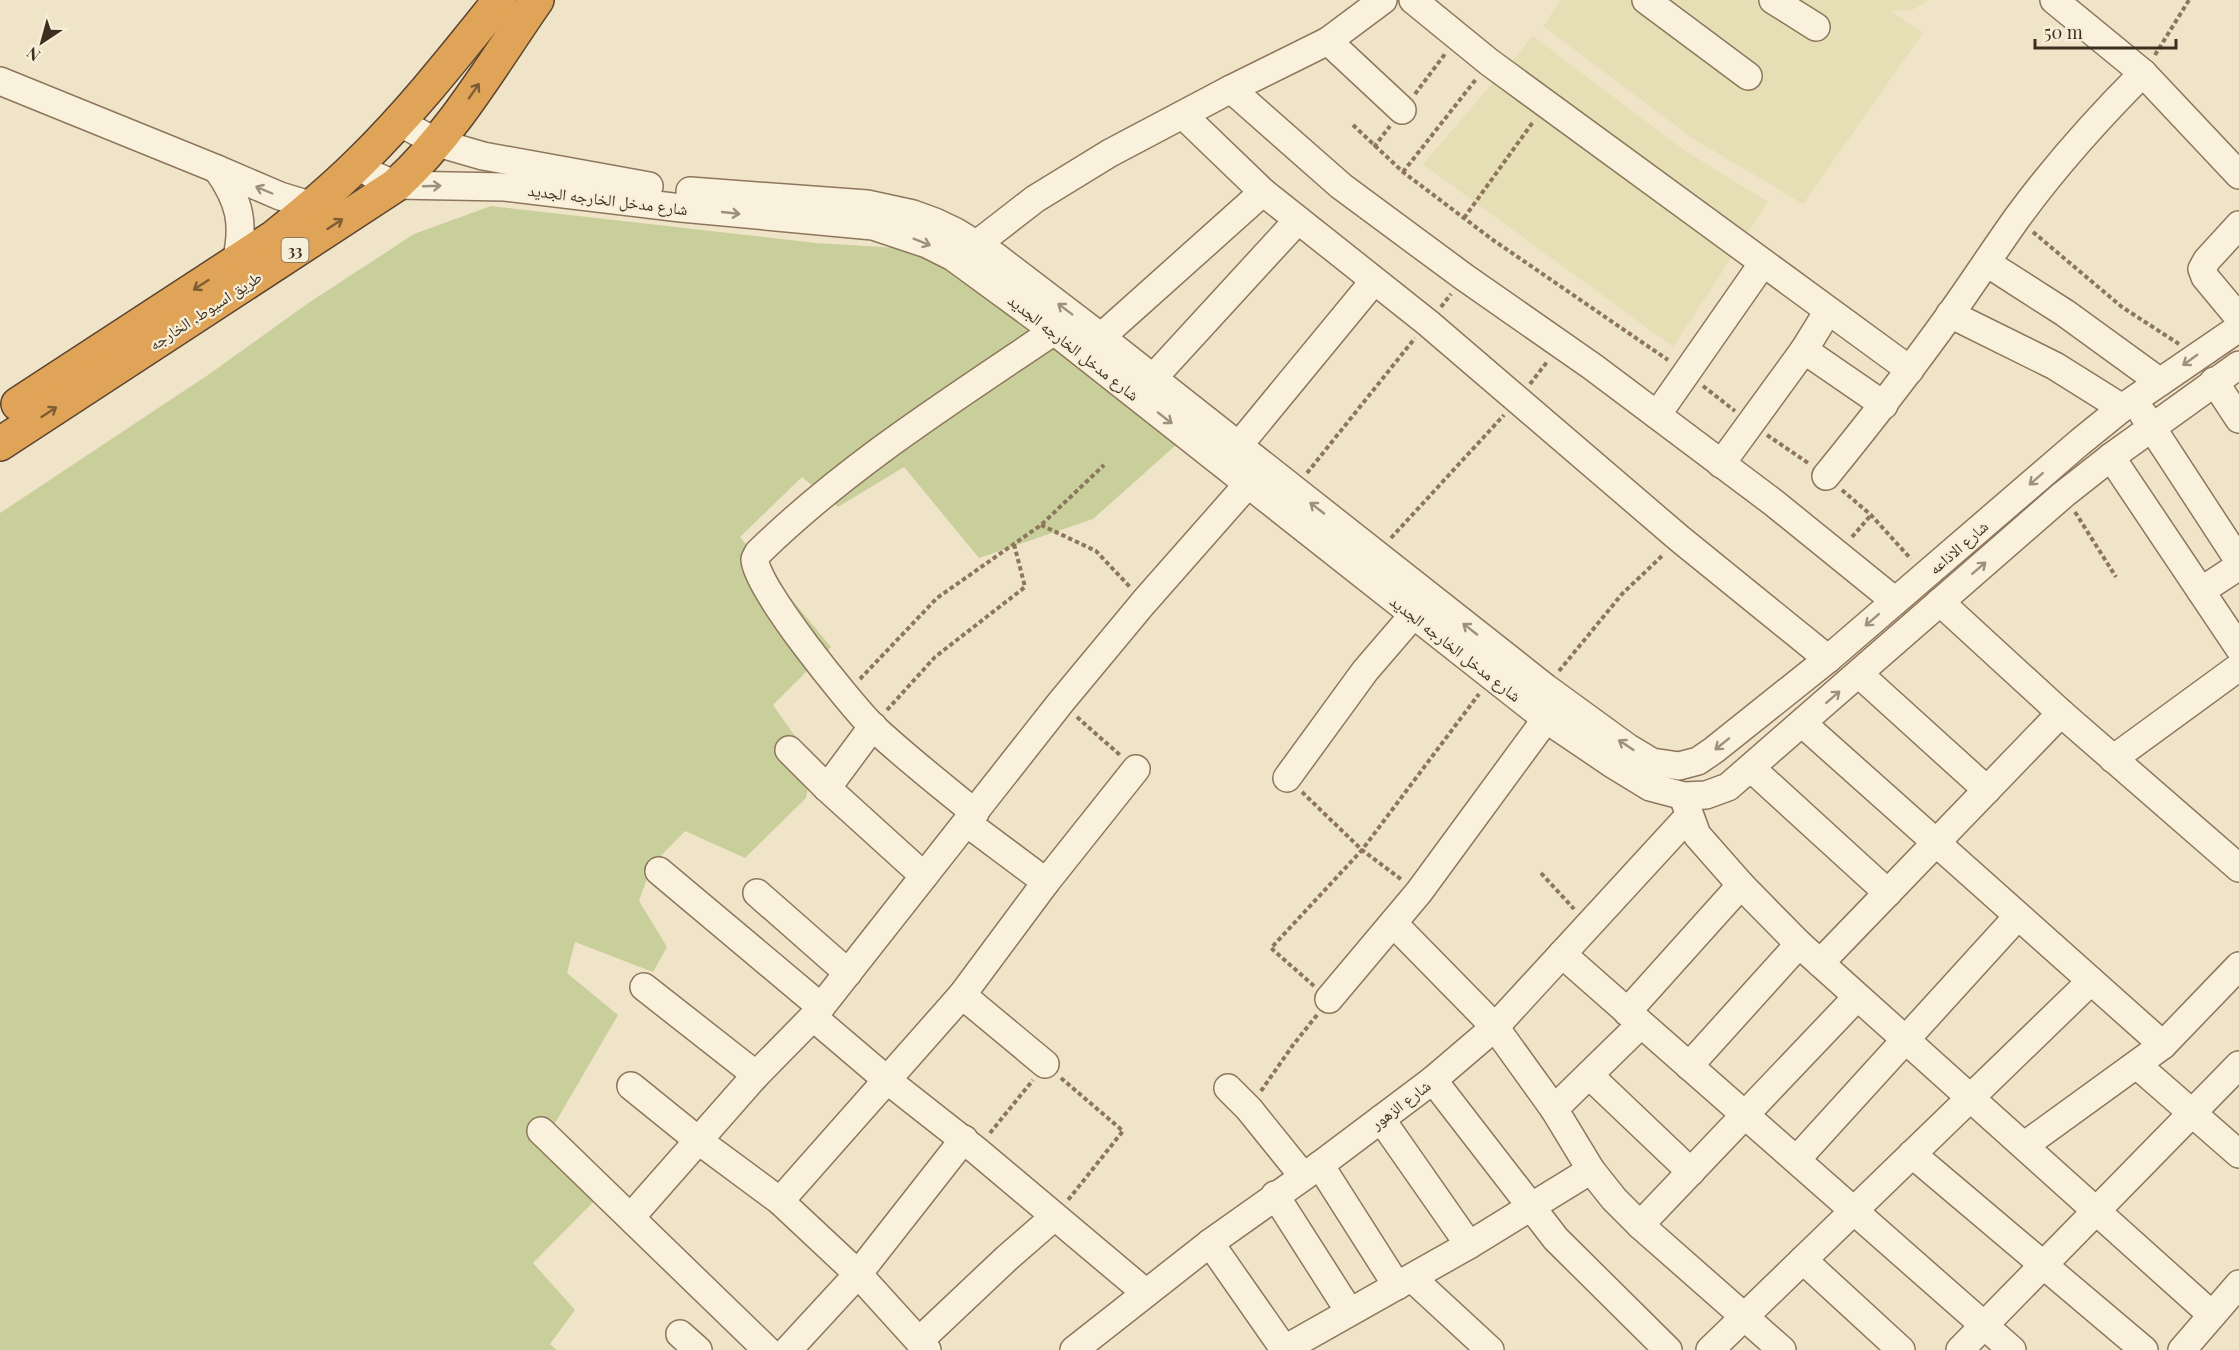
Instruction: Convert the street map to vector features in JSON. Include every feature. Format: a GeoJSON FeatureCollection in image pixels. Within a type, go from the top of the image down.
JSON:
{"type":"FeatureCollection","features":[{"type":"Feature","properties":{"kind":"highway","name":"طريق اسيوط, الخارجه"},"geometry":{"type":"LineString","coordinates":[[0,444],[243,272],[274,237],[313,206],[359,164],[399,122],[500,0]]}},
{"type":"Feature","properties":{"kind":"highway","name":"طريق اسيوط, الخارجه"},"geometry":{"type":"LineString","coordinates":[[0,416],[243,272],[396,185],[438,143],[537,0]]}},
{"type":"Feature","properties":{"kind":"street"},"geometry":{"type":"LineString","coordinates":[[977,244],[1035,199],[1110,153],[1328,41],[1383,0]]}},
{"type":"Feature","properties":{"kind":"street"},"geometry":{"type":"LineString","coordinates":[[1413,0],[1489,63],[1910,370]]}},
{"type":"Feature","properties":{"kind":"street"},"geometry":{"type":"LineString","coordinates":[[1646,0],[1748,76]]}},
{"type":"Feature","properties":{"kind":"street"},"geometry":{"type":"LineString","coordinates":[[1773,0],[1816,27]]}},
{"type":"Feature","properties":{"kind":"street"},"geometry":{"type":"LineString","coordinates":[[2054,0],[2143,73],[2239,175]]}},
{"type":"Feature","properties":{"kind":"street"},"geometry":{"type":"LineString","coordinates":[[1328,41],[1402,110]]}},
{"type":"Feature","properties":{"kind":"street"},"geometry":{"type":"LineString","coordinates":[[1826,476],[1910,370],[2017,218],[2096,121],[2143,73]]}},
{"type":"Feature","properties":{"kind":"street"},"geometry":{"type":"LineString","coordinates":[[0,81],[280,196],[313,206]]}},
{"type":"Feature","properties":{"kind":"street"},"geometry":{"type":"LineString","coordinates":[[1231,89],[1341,186],[1464,278],[1657,415],[1838,553],[1895,601]]}},
{"type":"Feature","properties":{"kind":"street"},"geometry":{"type":"LineString","coordinates":[[1183,115],[1263,192],[1428,323],[1680,539],[1828,659]]}},
{"type":"Feature","properties":{"kind":"street","name":"شارع مدخل الخارجه الجديد"},"geometry":{"type":"LineString","coordinates":[[399,122],[438,143],[565,183],[737,214],[873,226],[901,234],[952,256],[1054,331],[1546,719],[1650,787],[1686,806]]}},
{"type":"Feature","properties":{"kind":"street","name":"شارع مدخل الخارجه الجديد"},"geometry":{"type":"LineString","coordinates":[[359,164],[373,175],[396,185],[628,184],[878,206],[935,222],[977,244],[1101,337],[1546,688],[1627,747],[1652,762],[1679,766]]}},
{"type":"Feature","properties":{"kind":"street"},"geometry":{"type":"LineString","coordinates":[[217,169],[229,185],[239,213],[243,272]]}},
{"type":"Feature","properties":{"kind":"street"},"geometry":{"type":"LineString","coordinates":[[1101,337],[1263,192]]}},
{"type":"Feature","properties":{"kind":"street"},"geometry":{"type":"LineString","coordinates":[[1153,378],[1298,220]]}},
{"type":"Feature","properties":{"kind":"street"},"geometry":{"type":"LineString","coordinates":[[2239,225],[2207,260],[2202,269],[2205,277],[2239,318]]}},
{"type":"Feature","properties":{"kind":"street"},"geometry":{"type":"LineString","coordinates":[[1657,415],[1764,263]]}},
{"type":"Feature","properties":{"kind":"street"},"geometry":{"type":"LineString","coordinates":[[1987,263],[2065,313],[2160,382]]}},
{"type":"Feature","properties":{"kind":"street"},"geometry":{"type":"LineString","coordinates":[[1239,445],[1374,280]]}},
{"type":"Feature","properties":{"kind":"street"},"geometry":{"type":"LineString","coordinates":[[1721,464],[1804,350],[1828,311]]}},
{"type":"Feature","properties":{"kind":"street"},"geometry":{"type":"LineString","coordinates":[[1950,314],[2128,405],[2152,428],[2239,561]]}},
{"type":"Feature","properties":{"kind":"street","name":"شارع الاذاعه"},"geometry":{"type":"LineString","coordinates":[[1679,766],[1698,761],[1714,750],[1828,659],[2128,405],[2239,328]]}},
{"type":"Feature","properties":{"kind":"street"},"geometry":{"type":"LineString","coordinates":[[1046,882],[971,818],[873,726],[812,653],[773,599],[754,564],[758,553],[829,488],[902,434],[1054,331]]}},
{"type":"Feature","properties":{"kind":"street"},"geometry":{"type":"LineString","coordinates":[[1804,350],[1884,405]]}},
{"type":"Feature","properties":{"kind":"street","name":"شارع الاذاعه"},"geometry":{"type":"LineString","coordinates":[[1686,806],[1728,787],[2064,494],[2110,457],[2239,365]]}},
{"type":"Feature","properties":{"kind":"street"},"geometry":{"type":"LineString","coordinates":[[2214,381],[2239,419]]}},
{"type":"Feature","properties":{"kind":"street"},"geometry":{"type":"LineString","coordinates":[[2110,457],[2239,648]]}},
{"type":"Feature","properties":{"kind":"street"},"geometry":{"type":"LineString","coordinates":[[631,1217],[756,1075],[817,1012],[1061,702],[1144,602],[1248,484]]}},
{"type":"Feature","properties":{"kind":"street"},"geometry":{"type":"LineString","coordinates":[[2201,591],[2239,566]]}},
{"type":"Feature","properties":{"kind":"street"},"geometry":{"type":"LineString","coordinates":[[1940,602],[2061,713],[2239,868]]}},
{"type":"Feature","properties":{"kind":"street"},"geometry":{"type":"LineString","coordinates":[[1287,778],[1365,671],[1414,614]]}},
{"type":"Feature","properties":{"kind":"street"},"geometry":{"type":"LineString","coordinates":[[2113,759],[2239,668]]}},
{"type":"Feature","properties":{"kind":"street"},"geometry":{"type":"LineString","coordinates":[[1859,674],[1987,790]]}},
{"type":"Feature","properties":{"kind":"street"},"geometry":{"type":"LineString","coordinates":[[1820,963],[2061,713]]}},
{"type":"Feature","properties":{"kind":"street"},"geometry":{"type":"LineString","coordinates":[[1329,999],[1419,892],[1546,719]]}},
{"type":"Feature","properties":{"kind":"street"},"geometry":{"type":"LineString","coordinates":[[1802,723],[2163,1045]]}},
{"type":"Feature","properties":{"kind":"street"},"geometry":{"type":"LineString","coordinates":[[827,788],[873,726]]}},
{"type":"Feature","properties":{"kind":"street"},"geometry":{"type":"LineString","coordinates":[[789,750],[827,788],[924,876]]}},
{"type":"Feature","properties":{"kind":"street"},"geometry":{"type":"LineString","coordinates":[[1679,766],[1686,806],[1698,835],[1741,885],[1799,944],[1857,997],[2212,1315]]}},
{"type":"Feature","properties":{"kind":"street"},"geometry":{"type":"LineString","coordinates":[[1751,768],[1888,893]]}},
{"type":"Feature","properties":{"kind":"street"},"geometry":{"type":"LineString","coordinates":[[780,1201],[962,995],[1046,882],[1136,769]]}},
{"type":"Feature","properties":{"kind":"street","name":"شارع الزهور"},"geometry":{"type":"LineString","coordinates":[[1074,1350],[1210,1243],[1433,1080],[1495,1027],[1588,925],[1686,806]]}},
{"type":"Feature","properties":{"kind":"street"},"geometry":{"type":"LineString","coordinates":[[659,871],[817,1012],[887,1080],[970,1144],[1146,1293]]}},
{"type":"Feature","properties":{"kind":"street"},"geometry":{"type":"LineString","coordinates":[[1554,1109],[1589,1075],[1741,885]]}},
{"type":"Feature","properties":{"kind":"street"},"geometry":{"type":"LineString","coordinates":[[757,893],[848,973]]}},
{"type":"Feature","properties":{"kind":"street"},"geometry":{"type":"LineString","coordinates":[[1797,1159],[2018,916]]}},
{"type":"Feature","properties":{"kind":"street"},"geometry":{"type":"LineString","coordinates":[[1394,924],[1495,1027],[1554,1109],[1591,1170],[1640,1225],[1782,1350]]}},
{"type":"Feature","properties":{"kind":"street"},"geometry":{"type":"LineString","coordinates":[[1689,1066],[1799,944]]}},
{"type":"Feature","properties":{"kind":"street"},"geometry":{"type":"LineString","coordinates":[[1562,954],[2012,1350]]}},
{"type":"Feature","properties":{"kind":"street"},"geometry":{"type":"LineString","coordinates":[[2025,1146],[2163,1045],[2239,966]]}},
{"type":"Feature","properties":{"kind":"street"},"geometry":{"type":"LineString","coordinates":[[1710,1350],[2091,981]]}},
{"type":"Feature","properties":{"kind":"street"},"geometry":{"type":"LineString","coordinates":[[644,987],[756,1075]]}},
{"type":"Feature","properties":{"kind":"street"},"geometry":{"type":"LineString","coordinates":[[962,995],[1045,1064]]}},
{"type":"Feature","properties":{"kind":"street"},"geometry":{"type":"LineString","coordinates":[[1640,1225],[1857,997]]}},
{"type":"Feature","properties":{"kind":"street"},"geometry":{"type":"LineString","coordinates":[[2137,1065],[2239,1154]]}},
{"type":"Feature","properties":{"kind":"street"},"geometry":{"type":"LineString","coordinates":[[1960,1350],[2239,1065]]}},
{"type":"Feature","properties":{"kind":"street"},"geometry":{"type":"LineString","coordinates":[[1589,1075],[1691,1172]]}},
{"type":"Feature","properties":{"kind":"street"},"geometry":{"type":"LineString","coordinates":[[1433,1080],[1556,1239],[1668,1350]]}},
{"type":"Feature","properties":{"kind":"street"},"geometry":{"type":"LineString","coordinates":[[631,1086],[699,1141],[780,1201],[858,1274],[923,1345],[1007,1258],[1054,1217]]}},
{"type":"Feature","properties":{"kind":"street"},"geometry":{"type":"LineString","coordinates":[[1228,1088],[1312,1170],[1404,1282],[1490,1350]]}},
{"type":"Feature","properties":{"kind":"street"},"geometry":{"type":"LineString","coordinates":[[1381,1119],[1468,1245]]}},
{"type":"Feature","properties":{"kind":"street"},"geometry":{"type":"LineString","coordinates":[[541,1131],[767,1350]]}},
{"type":"Feature","properties":{"kind":"street"},"geometry":{"type":"LineString","coordinates":[[788,1350],[858,1274],[970,1144]]}},
{"type":"Feature","properties":{"kind":"street"},"geometry":{"type":"LineString","coordinates":[[1912,1155],[2144,1350]]}},
{"type":"Feature","properties":{"kind":"street"},"geometry":{"type":"LineString","coordinates":[[1210,1243],[1284,1350],[1468,1245],[1591,1170]]}},
{"type":"Feature","properties":{"kind":"street"},"geometry":{"type":"LineString","coordinates":[[1275,1195],[1349,1311]]}},
{"type":"Feature","properties":{"kind":"street"},"geometry":{"type":"LineString","coordinates":[[1803,1260],[1901,1350]]}},
{"type":"Feature","properties":{"kind":"street"},"geometry":{"type":"LineString","coordinates":[[2182,1350],[2239,1284]]}},
{"type":"Feature","properties":{"kind":"path"},"geometry":{"type":"LineString","coordinates":[[2143,73],[2189,0]]}},
{"type":"Feature","properties":{"kind":"path"},"geometry":{"type":"LineString","coordinates":[[1403,172],[1489,63]]}},
{"type":"Feature","properties":{"kind":"path"},"geometry":{"type":"LineString","coordinates":[[1464,218],[1545,104]]}},
{"type":"Feature","properties":{"kind":"path"},"geometry":{"type":"LineString","coordinates":[[1353,125],[1403,172],[1464,218],[1686,373],[1752,424],[1826,476],[1871,515],[1926,574]]}},
{"type":"Feature","properties":{"kind":"path"},"geometry":{"type":"LineString","coordinates":[[2017,218],[2122,307],[2197,355]]}},
{"type":"Feature","properties":{"kind":"path"},"geometry":{"type":"LineString","coordinates":[[1294,490],[1464,278]]}},
{"type":"Feature","properties":{"kind":"path"},"geometry":{"type":"LineString","coordinates":[[1376,555],[1518,400],[1560,344]]}},
{"type":"Feature","properties":{"kind":"path"},"geometry":{"type":"LineString","coordinates":[[845,694],[937,598],[1041,525],[1104,465]]}},
{"type":"Feature","properties":{"kind":"path"},"geometry":{"type":"LineString","coordinates":[[2064,494],[2116,577]]}},
{"type":"Feature","properties":{"kind":"path"},"geometry":{"type":"LineString","coordinates":[[1838,553],[1871,515]]}},
{"type":"Feature","properties":{"kind":"path"},"geometry":{"type":"LineString","coordinates":[[1041,525],[1096,551],[1144,602]]}},
{"type":"Feature","properties":{"kind":"path"},"geometry":{"type":"LineString","coordinates":[[1546,688],[1622,594],[1680,539]]}},
{"type":"Feature","properties":{"kind":"path"},"geometry":{"type":"LineString","coordinates":[[873,726],[935,657],[1026,587],[1014,544]]}},
{"type":"Feature","properties":{"kind":"path"},"geometry":{"type":"LineString","coordinates":[[1249,1109],[1293,1045],[1329,999],[1271,948],[1362,850],[1494,677]]}},
{"type":"Feature","properties":{"kind":"path"},"geometry":{"type":"LineString","coordinates":[[1095,732],[1136,769]]}},
{"type":"Feature","properties":{"kind":"path"},"geometry":{"type":"LineString","coordinates":[[1287,778],[1362,850],[1419,892]]}},
{"type":"Feature","properties":{"kind":"path"},"geometry":{"type":"LineString","coordinates":[[1541,873],[1588,925]]}},
{"type":"Feature","properties":{"kind":"path"},"geometry":{"type":"LineString","coordinates":[[970,1144],[1045,1064],[1123,1131],[1054,1217]]}},
{"type":"Feature","properties":{"kind":"shaded area"},"geometry":{"type":"Polygon","coordinates":[[[1561,0],[1929,0],[1912,10],[1891,11],[1923,33],[1803,204],[1692,138],[1543,26],[1561,0]]]}},
{"type":"Feature","properties":{"kind":"shaded area"},"geometry":{"type":"Polygon","coordinates":[[[1533,36],[1684,150],[1768,202],[1673,347],[1423,164],[1533,36]]]}},
{"type":"Feature","properties":{"kind":"green space"},"geometry":{"type":"Polygon","coordinates":[[[491,206],[816,243],[916,249],[1195,428],[1093,519],[979,558],[904,467],[838,507],[802,477],[740,537],[831,647],[773,705],[813,762],[806,798],[745,858],[685,831],[652,865],[639,901],[667,947],[653,972],[575,942],[567,973],[618,1015],[551,1130],[609,1186],[533,1263],[575,1310],[550,1344],[557,1350],[0,1350],[0,513],[208,375],[307,304],[414,234],[491,206]]]}}]}
